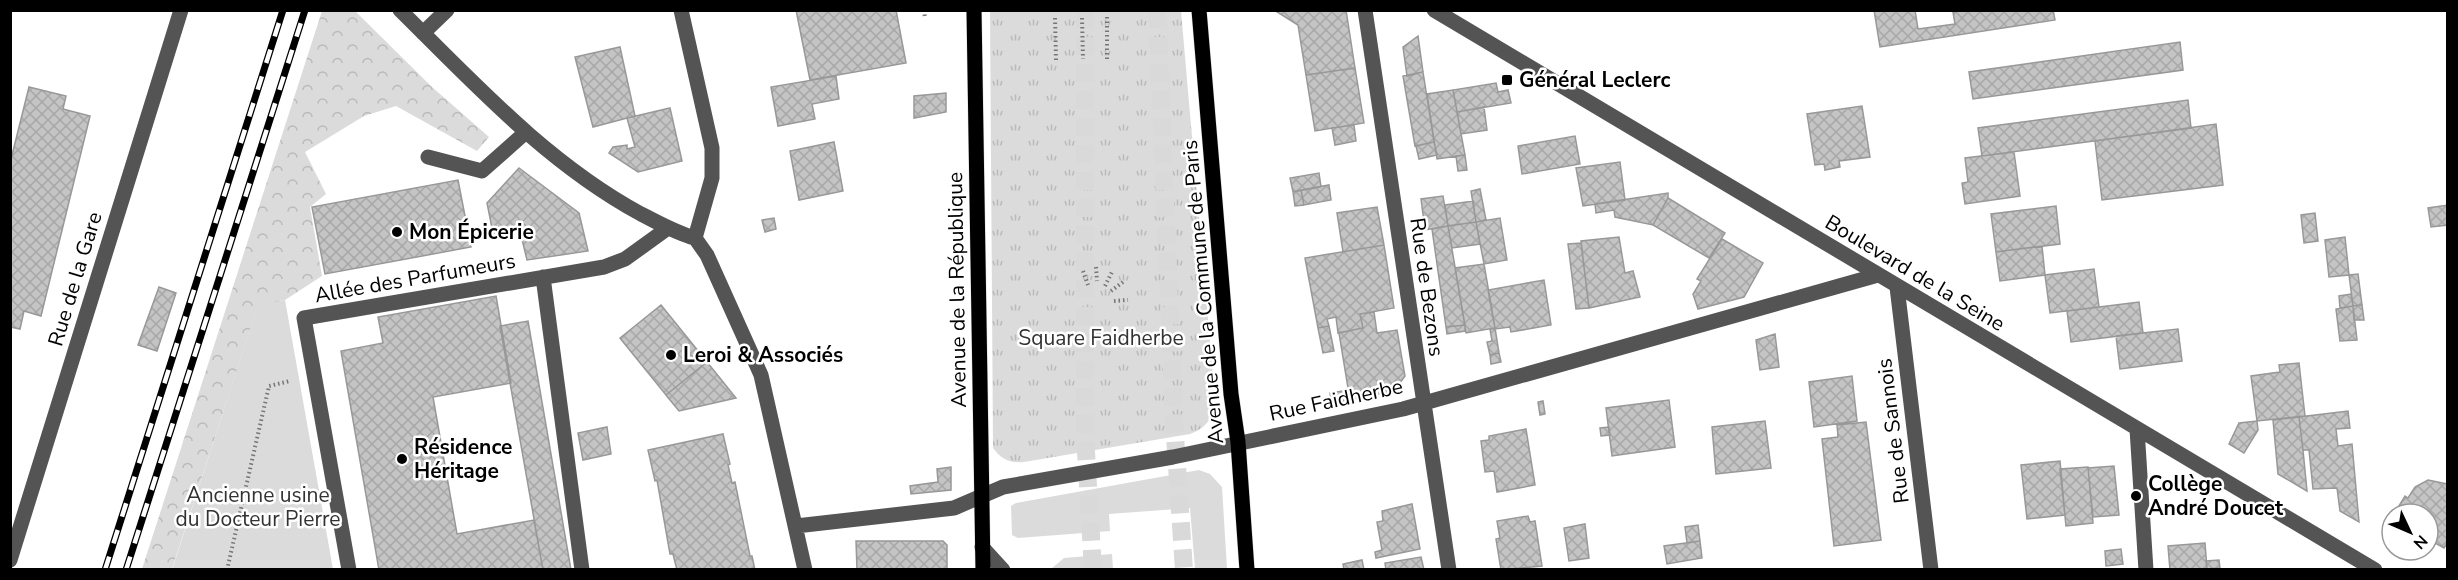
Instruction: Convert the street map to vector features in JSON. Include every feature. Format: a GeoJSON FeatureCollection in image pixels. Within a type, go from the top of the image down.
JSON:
{"type":"FeatureCollection","features":[{"type":"Feature","properties":{"kind":"main road","name":"Avenue de la République"},"geometry":{"type":"LineString","coordinates":[[974,10],[980,496],[983,570]]}},
{"type":"Feature","properties":{"kind":"main road","name":"Avenue de la Commune de Paris"},"geometry":{"type":"LineString","coordinates":[[1199,10],[1230,394],[1238,442],[1247,570]]}},
{"type":"Feature","properties":{"kind":"street","name":"Rue de la Gare"},"geometry":{"type":"LineString","coordinates":[[10,560],[181,10]]}},
{"type":"Feature","properties":{"kind":"street"},"geometry":{"type":"LineString","coordinates":[[400,10],[526,132],[613,198],[668,228],[695,238],[707,255],[761,375],[805,570]]}},
{"type":"Feature","properties":{"kind":"street"},"geometry":{"type":"LineString","coordinates":[[423,33],[447,10]]}},
{"type":"Feature","properties":{"kind":"street"},"geometry":{"type":"LineString","coordinates":[[681,10],[712,148],[712,178],[695,238]]}},
{"type":"Feature","properties":{"kind":"street","name":"Rue de Bezons"},"geometry":{"type":"LineString","coordinates":[[1365,10],[1449,570]]}},
{"type":"Feature","properties":{"kind":"street","name":"Boulevard de la Seine"},"geometry":{"type":"LineString","coordinates":[[1434,10],[2375,570]]}},
{"type":"Feature","properties":{"kind":"street"},"geometry":{"type":"LineString","coordinates":[[428,157],[482,171],[526,132]]}},
{"type":"Feature","properties":{"kind":"street","name":"Allée des Parfumeurs"},"geometry":{"type":"LineString","coordinates":[[349,570],[304,318],[604,267],[625,259],[668,228]]}},
{"type":"Feature","properties":{"kind":"street","name":"Rue Faidherbe"},"geometry":{"type":"LineString","coordinates":[[795,526],[954,508],[1003,487],[1173,457],[1423,404],[1878,275]]}},
{"type":"Feature","properties":{"kind":"street"},"geometry":{"type":"LineString","coordinates":[[543,277],[582,570]]}},
{"type":"Feature","properties":{"kind":"street","name":"Rue de Sannois"},"geometry":{"type":"LineString","coordinates":[[1898,287],[1931,570]]}},
{"type":"Feature","properties":{"kind":"street"},"geometry":{"type":"LineString","coordinates":[[2137,429],[2146,570]]}},
{"type":"Feature","properties":{"kind":"street"},"geometry":{"type":"LineString","coordinates":[[982,547],[1003,570]]}},
{"type":"Feature","properties":{"kind":"path"},"geometry":{"type":"LineString","coordinates":[[924,10],[925,18]]}},
{"type":"Feature","properties":{"kind":"path"},"geometry":{"type":"LineString","coordinates":[[1107,17],[1107,60]]}},
{"type":"Feature","properties":{"kind":"path"},"geometry":{"type":"LineString","coordinates":[[1055,18],[1056,60]]}},
{"type":"Feature","properties":{"kind":"path"},"geometry":{"type":"LineString","coordinates":[[1082,18],[1083,59]]}},
{"type":"Feature","properties":{"kind":"path"},"geometry":{"type":"LineString","coordinates":[[1096,267],[1097,281]]}},
{"type":"Feature","properties":{"kind":"path"},"geometry":{"type":"LineString","coordinates":[[1083,271],[1088,285]]}},
{"type":"Feature","properties":{"kind":"path"},"geometry":{"type":"LineString","coordinates":[[1105,286],[1112,272]]}},
{"type":"Feature","properties":{"kind":"path"},"geometry":{"type":"LineString","coordinates":[[1111,291],[1123,282]]}},
{"type":"Feature","properties":{"kind":"path"},"geometry":{"type":"LineString","coordinates":[[1114,301],[1128,300]]}},
{"type":"Feature","properties":{"kind":"path"},"geometry":{"type":"LineString","coordinates":[[227,570],[269,386],[314,376]]}},
{"type":"Feature","properties":{"kind":"green space"},"geometry":{"type":"Polygon","coordinates":[[[322,11],[355,11],[432,87],[489,137],[477,151],[396,106],[364,116],[305,152],[326,194],[310,207],[322,276],[285,300],[258,305],[172,569],[142,569],[322,11]]]}},
{"type":"Feature","properties":{"kind":"green space","name":"Square Faidherbe"},"geometry":{"type":"Polygon","coordinates":[[[990,11],[1181,11],[1213,376],[1213,403],[1210,418],[1200,429],[1190,434],[1024,462],[1007,460],[993,448],[990,11]]]}},
{"type":"Feature","properties":{"kind":"green space","name":"Ancienne usine du Docteur Pierre"},"geometry":{"type":"Polygon","coordinates":[[[285,300],[333,569],[172,570],[258,304],[285,300]]]}},
{"type":"Feature","properties":{"kind":"green space"},"geometry":{"type":"Polygon","coordinates":[[[1199,470],[1210,474],[1222,487],[1227,569],[1195,569],[1190,508],[1109,514],[1110,531],[1018,538],[1012,535],[1011,506],[1016,503],[1199,470]]]}},
{"type":"Feature","properties":{"kind":"green space"},"geometry":{"type":"Polygon","coordinates":[[[1112,554],[1113,569],[1051,569],[1064,558],[1112,554]]]}},
{"type":"Feature","properties":{"kind":"building"},"geometry":{"type":"Polygon","coordinates":[[[796,10],[896,10],[906,63],[810,80],[796,10]]]}},
{"type":"Feature","properties":{"kind":"building"},"geometry":{"type":"Polygon","coordinates":[[[1274,10],[1346,10],[1355,68],[1306,75],[1298,25],[1274,10]]]}},
{"type":"Feature","properties":{"kind":"building"},"geometry":{"type":"Polygon","coordinates":[[[1874,10],[1915,10],[1918,29],[1955,24],[1953,12],[1965,10],[2053,10],[2055,20],[1880,47],[1874,10]]]}},
{"type":"Feature","properties":{"kind":"building"},"geometry":{"type":"Polygon","coordinates":[[[1418,36],[1423,72],[1407,76],[1403,47],[1418,36]]]}},
{"type":"Feature","properties":{"kind":"building"},"geometry":{"type":"Polygon","coordinates":[[[2180,42],[2183,70],[1973,99],[1969,72],[2180,42]]]}},
{"type":"Feature","properties":{"kind":"building"},"geometry":{"type":"Polygon","coordinates":[[[620,47],[635,116],[593,127],[575,57],[620,47]]]}},
{"type":"Feature","properties":{"kind":"building"},"geometry":{"type":"Polygon","coordinates":[[[1355,68],[1364,123],[1315,131],[1306,75],[1355,68]]]}},
{"type":"Feature","properties":{"kind":"building"},"geometry":{"type":"Polygon","coordinates":[[[1423,72],[1434,142],[1415,146],[1403,76],[1423,72]]]}},
{"type":"Feature","properties":{"kind":"building"},"geometry":{"type":"Polygon","coordinates":[[[836,76],[839,99],[812,104],[815,119],[778,126],[771,87],[836,76]]]}},
{"type":"Feature","properties":{"kind":"building"},"geometry":{"type":"Polygon","coordinates":[[[1496,83],[1498,92],[1508,90],[1511,103],[1457,112],[1453,90],[1496,83]]]}},
{"type":"Feature","properties":{"kind":"building"},"geometry":{"type":"Polygon","coordinates":[[[29,87],[66,96],[63,109],[90,116],[41,316],[24,311],[20,329],[10,327],[10,163],[29,87]]]}},
{"type":"Feature","properties":{"kind":"building"},"geometry":{"type":"Polygon","coordinates":[[[1453,90],[1465,155],[1437,159],[1427,94],[1453,90]]]}},
{"type":"Feature","properties":{"kind":"building"},"geometry":{"type":"Polygon","coordinates":[[[946,93],[946,112],[914,118],[914,96],[946,93]]]}},
{"type":"Feature","properties":{"kind":"building"},"geometry":{"type":"Polygon","coordinates":[[[2188,100],[2191,128],[1982,156],[1978,128],[2188,100]]]}},
{"type":"Feature","properties":{"kind":"building"},"geometry":{"type":"Polygon","coordinates":[[[1862,106],[1870,157],[1839,161],[1840,167],[1825,170],[1824,164],[1815,165],[1807,114],[1862,106]]]}},
{"type":"Feature","properties":{"kind":"building"},"geometry":{"type":"Polygon","coordinates":[[[1484,107],[1487,130],[1461,134],[1457,112],[1484,107]]]}},
{"type":"Feature","properties":{"kind":"building"},"geometry":{"type":"Polygon","coordinates":[[[670,108],[682,161],[638,172],[609,153],[613,147],[627,145],[627,149],[635,147],[627,118],[670,108]]]}},
{"type":"Feature","properties":{"kind":"building"},"geometry":{"type":"Polygon","coordinates":[[[2216,124],[2223,185],[2102,200],[2095,141],[2216,124]]]}},
{"type":"Feature","properties":{"kind":"building"},"geometry":{"type":"Polygon","coordinates":[[[1354,125],[1356,141],[1335,145],[1332,128],[1354,125]]]}},
{"type":"Feature","properties":{"kind":"building"},"geometry":{"type":"Polygon","coordinates":[[[1575,136],[1580,164],[1522,174],[1518,146],[1575,136]]]}},
{"type":"Feature","properties":{"kind":"building"},"geometry":{"type":"Polygon","coordinates":[[[834,142],[843,191],[799,200],[790,151],[834,142]]]}},
{"type":"Feature","properties":{"kind":"building"},"geometry":{"type":"Polygon","coordinates":[[[1434,142],[1437,155],[1419,159],[1416,146],[1434,142]]]}},
{"type":"Feature","properties":{"kind":"building"},"geometry":{"type":"Polygon","coordinates":[[[2014,152],[2020,196],[1965,204],[1962,183],[1968,182],[1965,158],[2014,152]]]}},
{"type":"Feature","properties":{"kind":"building"},"geometry":{"type":"Polygon","coordinates":[[[1465,155],[1467,170],[1458,171],[1456,156],[1465,155]]]}},
{"type":"Feature","properties":{"kind":"building"},"geometry":{"type":"Polygon","coordinates":[[[1620,162],[1625,200],[1583,206],[1576,168],[1620,162]]]}},
{"type":"Feature","properties":{"kind":"building"},"geometry":{"type":"Polygon","coordinates":[[[519,168],[579,213],[588,251],[527,260],[519,227],[493,233],[487,203],[519,168]]]}},
{"type":"Feature","properties":{"kind":"building"},"geometry":{"type":"Polygon","coordinates":[[[1319,173],[1321,187],[1293,192],[1290,178],[1319,173]]]}},
{"type":"Feature","properties":{"kind":"building"},"geometry":{"type":"Polygon","coordinates":[[[458,180],[471,247],[325,274],[312,207],[458,180]]]}},
{"type":"Feature","properties":{"kind":"building"},"geometry":{"type":"Polygon","coordinates":[[[1329,185],[1331,200],[1304,205],[1301,190],[1329,185]]]}},
{"type":"Feature","properties":{"kind":"building"},"geometry":{"type":"Polygon","coordinates":[[[1480,189],[1486,220],[1476,222],[1471,191],[1480,189]]]}},
{"type":"Feature","properties":{"kind":"building"},"geometry":{"type":"Polygon","coordinates":[[[1301,190],[1304,205],[1295,206],[1293,192],[1301,190]]]}},
{"type":"Feature","properties":{"kind":"building"},"geometry":{"type":"Polygon","coordinates":[[[1668,193],[1668,198],[1653,225],[1615,217],[1614,210],[1596,213],[1595,204],[1668,193]]]}},
{"type":"Feature","properties":{"kind":"building"},"geometry":{"type":"Polygon","coordinates":[[[1443,196],[1448,226],[1425,230],[1421,199],[1443,196]]]}},
{"type":"Feature","properties":{"kind":"building"},"geometry":{"type":"Polygon","coordinates":[[[1668,198],[1725,233],[1709,258],[1653,225],[1668,198]]]}},
{"type":"Feature","properties":{"kind":"building"},"geometry":{"type":"Polygon","coordinates":[[[1473,201],[1476,222],[1448,226],[1445,205],[1473,201]]]}},
{"type":"Feature","properties":{"kind":"building"},"geometry":{"type":"Polygon","coordinates":[[[2448,205],[2448,225],[2431,227],[2428,208],[2448,205]]]}},
{"type":"Feature","properties":{"kind":"building"},"geometry":{"type":"Polygon","coordinates":[[[2056,206],[2060,244],[1996,252],[1991,214],[2056,206]]]}},
{"type":"Feature","properties":{"kind":"building"},"geometry":{"type":"Polygon","coordinates":[[[1377,207],[1384,245],[1343,252],[1337,213],[1377,207]]]}},
{"type":"Feature","properties":{"kind":"building"},"geometry":{"type":"Polygon","coordinates":[[[2315,213],[2318,241],[2304,243],[2301,215],[2315,213]]]}},
{"type":"Feature","properties":{"kind":"building"},"geometry":{"type":"Polygon","coordinates":[[[774,218],[776,229],[765,232],[762,220],[774,218]]]}},
{"type":"Feature","properties":{"kind":"building"},"geometry":{"type":"Polygon","coordinates":[[[1500,218],[1507,260],[1484,264],[1476,222],[1500,218]]]}},
{"type":"Feature","properties":{"kind":"building"},"geometry":{"type":"Polygon","coordinates":[[[1476,222],[1480,244],[1452,248],[1448,226],[1476,222]]]}},
{"type":"Feature","properties":{"kind":"building"},"geometry":{"type":"Polygon","coordinates":[[[1448,226],[1465,325],[1446,327],[1432,229],[1448,226]]]}},
{"type":"Feature","properties":{"kind":"building"},"geometry":{"type":"Polygon","coordinates":[[[1619,237],[1625,273],[1633,271],[1640,297],[1589,308],[1581,241],[1619,237]]]}},
{"type":"Feature","properties":{"kind":"building"},"geometry":{"type":"Polygon","coordinates":[[[2345,237],[2349,275],[2329,277],[2325,240],[2345,237]]]}},
{"type":"Feature","properties":{"kind":"building"},"geometry":{"type":"Polygon","coordinates":[[[1722,239],[1763,263],[1744,297],[1698,309],[1693,294],[1701,281],[1697,279],[1722,239]]]}},
{"type":"Feature","properties":{"kind":"building"},"geometry":{"type":"Polygon","coordinates":[[[1581,243],[1589,308],[1576,309],[1568,244],[1581,243]]]}},
{"type":"Feature","properties":{"kind":"building"},"geometry":{"type":"Polygon","coordinates":[[[1384,245],[1394,308],[1360,314],[1363,328],[1338,333],[1336,317],[1327,319],[1329,326],[1318,328],[1305,258],[1384,245]]]}},
{"type":"Feature","properties":{"kind":"building"},"geometry":{"type":"Polygon","coordinates":[[[2042,246],[2045,275],[2000,281],[1996,252],[2042,246]]]}},
{"type":"Feature","properties":{"kind":"building"},"geometry":{"type":"Polygon","coordinates":[[[1484,264],[1495,328],[1466,333],[1455,268],[1484,264]]]}},
{"type":"Feature","properties":{"kind":"building"},"geometry":{"type":"Polygon","coordinates":[[[2094,269],[2099,307],[2050,313],[2045,275],[2094,269]]]}},
{"type":"Feature","properties":{"kind":"building"},"geometry":{"type":"Polygon","coordinates":[[[2358,274],[2362,305],[2353,306],[2349,275],[2358,274]]]}},
{"type":"Feature","properties":{"kind":"building"},"geometry":{"type":"Polygon","coordinates":[[[1544,280],[1551,325],[1511,332],[1510,327],[1495,329],[1488,290],[1544,280]]]}},
{"type":"Feature","properties":{"kind":"building"},"geometry":{"type":"Polygon","coordinates":[[[159,287],[176,293],[157,351],[138,345],[159,287]]]}},
{"type":"Feature","properties":{"kind":"building"},"geometry":{"type":"Polygon","coordinates":[[[2351,294],[2353,306],[2340,308],[2339,296],[2351,294]]]}},
{"type":"Feature","properties":{"kind":"building","name":"Résidence Héritage"},"geometry":{"type":"Polygon","coordinates":[[[496,296],[511,383],[433,397],[457,534],[534,520],[543,570],[379,570],[341,351],[383,343],[378,317],[496,296]]]}},
{"type":"Feature","properties":{"kind":"building"},"geometry":{"type":"Polygon","coordinates":[[[2139,302],[2143,333],[2071,342],[2067,311],[2139,302]]]}},
{"type":"Feature","properties":{"kind":"building"},"geometry":{"type":"Polygon","coordinates":[[[661,305],[707,362],[666,395],[620,338],[661,305]]]}},
{"type":"Feature","properties":{"kind":"building"},"geometry":{"type":"Polygon","coordinates":[[[2362,305],[2364,320],[2354,320],[2353,306],[2362,305]]]}},
{"type":"Feature","properties":{"kind":"building"},"geometry":{"type":"Polygon","coordinates":[[[2353,306],[2357,340],[2340,341],[2336,309],[2353,306]]]}},
{"type":"Feature","properties":{"kind":"building"},"geometry":{"type":"Polygon","coordinates":[[[1374,312],[1377,333],[1397,330],[1405,376],[1394,391],[1350,400],[1339,333],[1363,328],[1360,314],[1374,312]]]}},
{"type":"Feature","properties":{"kind":"building"},"geometry":{"type":"Polygon","coordinates":[[[528,321],[571,570],[543,570],[500,326],[528,321]]]}},
{"type":"Feature","properties":{"kind":"building"},"geometry":{"type":"Polygon","coordinates":[[[1465,325],[1465,331],[1447,334],[1446,327],[1465,325]]]}},
{"type":"Feature","properties":{"kind":"building"},"geometry":{"type":"Polygon","coordinates":[[[1329,326],[1334,351],[1323,353],[1318,328],[1329,326]]]}},
{"type":"Feature","properties":{"kind":"building"},"geometry":{"type":"Polygon","coordinates":[[[1495,328],[1499,353],[1490,355],[1487,342],[1492,341],[1490,329],[1495,328]]]}},
{"type":"Feature","properties":{"kind":"building"},"geometry":{"type":"Polygon","coordinates":[[[2178,329],[2182,361],[2120,369],[2116,336],[2178,329]]]}},
{"type":"Feature","properties":{"kind":"building"},"geometry":{"type":"Polygon","coordinates":[[[1775,334],[1779,367],[1760,370],[1756,340],[1775,334]]]}},
{"type":"Feature","properties":{"kind":"building"},"geometry":{"type":"Polygon","coordinates":[[[1499,353],[1501,362],[1491,364],[1490,355],[1499,353]]]}},
{"type":"Feature","properties":{"kind":"building"},"geometry":{"type":"Polygon","coordinates":[[[707,362],[736,398],[679,411],[666,395],[707,362]]]}},
{"type":"Feature","properties":{"kind":"building"},"geometry":{"type":"Polygon","coordinates":[[[2299,363],[2305,416],[2257,421],[2251,376],[2280,372],[2279,365],[2299,363]]]}},
{"type":"Feature","properties":{"kind":"building"},"geometry":{"type":"Polygon","coordinates":[[[1852,376],[1857,421],[1814,427],[1809,382],[1852,376]]]}},
{"type":"Feature","properties":{"kind":"building"},"geometry":{"type":"Polygon","coordinates":[[[1348,390],[1350,400],[1332,403],[1330,393],[1348,390]]]}},
{"type":"Feature","properties":{"kind":"building"},"geometry":{"type":"Polygon","coordinates":[[[1669,400],[1675,447],[1612,456],[1606,408],[1669,400]]]}},
{"type":"Feature","properties":{"kind":"building"},"geometry":{"type":"Polygon","coordinates":[[[1543,401],[1545,414],[1540,415],[1538,402],[1543,401]]]}},
{"type":"Feature","properties":{"kind":"building"},"geometry":{"type":"Polygon","coordinates":[[[2348,411],[2350,428],[2336,429],[2338,446],[2352,444],[2359,522],[2340,511],[2337,488],[2313,489],[2309,450],[2303,450],[2299,417],[2348,411]]]}},
{"type":"Feature","properties":{"kind":"building"},"geometry":{"type":"Polygon","coordinates":[[[2299,417],[2307,491],[2278,474],[2273,420],[2299,417]]]}},
{"type":"Feature","properties":{"kind":"building"},"geometry":{"type":"Polygon","coordinates":[[[1765,421],[1771,468],[1716,474],[1712,427],[1765,421]]]}},
{"type":"Feature","properties":{"kind":"building"},"geometry":{"type":"Polygon","coordinates":[[[2257,421],[2258,430],[2244,453],[2229,444],[2239,423],[2257,421]]]}},
{"type":"Feature","properties":{"kind":"building"},"geometry":{"type":"Polygon","coordinates":[[[1866,422],[1881,540],[1834,546],[1822,439],[1838,437],[1837,425],[1866,422]]]}},
{"type":"Feature","properties":{"kind":"building"},"geometry":{"type":"Polygon","coordinates":[[[607,427],[611,454],[583,460],[578,433],[607,427]]]}},
{"type":"Feature","properties":{"kind":"building"},"geometry":{"type":"Polygon","coordinates":[[[1609,427],[1610,435],[1601,436],[1600,428],[1609,427]]]}},
{"type":"Feature","properties":{"kind":"building"},"geometry":{"type":"Polygon","coordinates":[[[1526,429],[1535,485],[1497,492],[1494,471],[1485,472],[1481,441],[1489,440],[1489,436],[1526,429]]]}},
{"type":"Feature","properties":{"kind":"building"},"geometry":{"type":"Polygon","coordinates":[[[723,434],[732,483],[735,482],[755,570],[677,570],[673,554],[670,554],[657,480],[655,481],[648,450],[723,434]]]}},
{"type":"Feature","properties":{"kind":"building"},"geometry":{"type":"Polygon","coordinates":[[[2060,461],[2065,515],[2027,519],[2021,465],[2060,461]]]}},
{"type":"Feature","properties":{"kind":"building"},"geometry":{"type":"Polygon","coordinates":[[[2114,466],[2119,515],[2093,517],[2088,468],[2114,466]]]}},
{"type":"Feature","properties":{"kind":"building"},"geometry":{"type":"Polygon","coordinates":[[[951,467],[951,490],[911,494],[910,486],[938,482],[937,469],[951,467]]]}},
{"type":"Feature","properties":{"kind":"building"},"geometry":{"type":"Polygon","coordinates":[[[2088,467],[2093,523],[2066,526],[2060,469],[2088,467]]]}},
{"type":"Feature","properties":{"kind":"building"},"geometry":{"type":"Polygon","coordinates":[[[2428,480],[2448,484],[2448,542],[2444,548],[2440,546],[2440,502],[2401,502],[2405,496],[2408,498],[2415,487],[2428,480]]]}},
{"type":"Feature","properties":{"kind":"building"},"geometry":{"type":"Polygon","coordinates":[[[1412,504],[1420,549],[1376,558],[1375,552],[1382,550],[1377,522],[1383,521],[1382,511],[1412,504]]]}},
{"type":"Feature","properties":{"kind":"building"},"geometry":{"type":"Polygon","coordinates":[[[1528,516],[1530,522],[1535,521],[1542,566],[1501,570],[1496,539],[1500,538],[1497,521],[1528,516]]]}},
{"type":"Feature","properties":{"kind":"building"},"geometry":{"type":"Polygon","coordinates":[[[1585,524],[1589,558],[1569,561],[1564,528],[1585,524]]]}},
{"type":"Feature","properties":{"kind":"building"},"geometry":{"type":"Polygon","coordinates":[[[1698,525],[1700,541],[1687,543],[1685,527],[1698,525]]]}},
{"type":"Feature","properties":{"kind":"building"},"geometry":{"type":"Polygon","coordinates":[[[856,541],[943,541],[947,545],[947,570],[857,570],[856,541]]]}},
{"type":"Feature","properties":{"kind":"building"},"geometry":{"type":"Polygon","coordinates":[[[1700,541],[1702,558],[1667,564],[1664,546],[1700,541]]]}},
{"type":"Feature","properties":{"kind":"building"},"geometry":{"type":"Polygon","coordinates":[[[2205,543],[2207,569],[2220,570],[2170,570],[2168,546],[2205,543]]]}},
{"type":"Feature","properties":{"kind":"building"},"geometry":{"type":"Polygon","coordinates":[[[2121,549],[2123,564],[2106,566],[2105,551],[2121,549]]]}},
{"type":"Feature","properties":{"kind":"building"},"geometry":{"type":"Polygon","coordinates":[[[1421,557],[1424,570],[1386,570],[1385,563],[1421,557]]]}},
{"type":"Feature","properties":{"kind":"building"},"geometry":{"type":"Polygon","coordinates":[[[1362,560],[1364,570],[1344,570],[1343,564],[1362,560]]]}},
{"type":"Feature","properties":{"kind":"building"},"geometry":{"type":"Polygon","coordinates":[[[2219,560],[2220,568],[2207,569],[2206,561],[2219,560]]]}},
{"type":"Feature","properties":{"kind":"tunnel"},"geometry":{"type":"LineString","coordinates":[[1085,10],[1085,435],[1093,570]]}},
{"type":"Feature","properties":{"kind":"tunnel"},"geometry":{"type":"LineString","coordinates":[[1157,10],[1174,421],[1184,570]]}},
{"type":"Feature","properties":{"kind":"railway"},"geometry":{"type":"LineString","coordinates":[[105,570],[283,10]]}},
{"type":"Feature","properties":{"kind":"railway"},"geometry":{"type":"LineString","coordinates":[[126,570],[305,10]]}},
{"type":"Feature","properties":{"kind":"place","name":"Général Leclerc"},"geometry":{"type":"Point","coordinates":[1507,80]}},
{"type":"Feature","properties":{"kind":"place","name":"Mon Épicerie"},"geometry":{"type":"Point","coordinates":[397,232]}},
{"type":"Feature","properties":{"kind":"place","name":"Leroi & Associés"},"geometry":{"type":"Point","coordinates":[671,355]}},
{"type":"Feature","properties":{"kind":"place","name":"Résidence Héritage"},"geometry":{"type":"Point","coordinates":[402,459]}},
{"type":"Feature","properties":{"kind":"place","name":"Collège André Doucet"},"geometry":{"type":"Point","coordinates":[2136,496]}}]}
